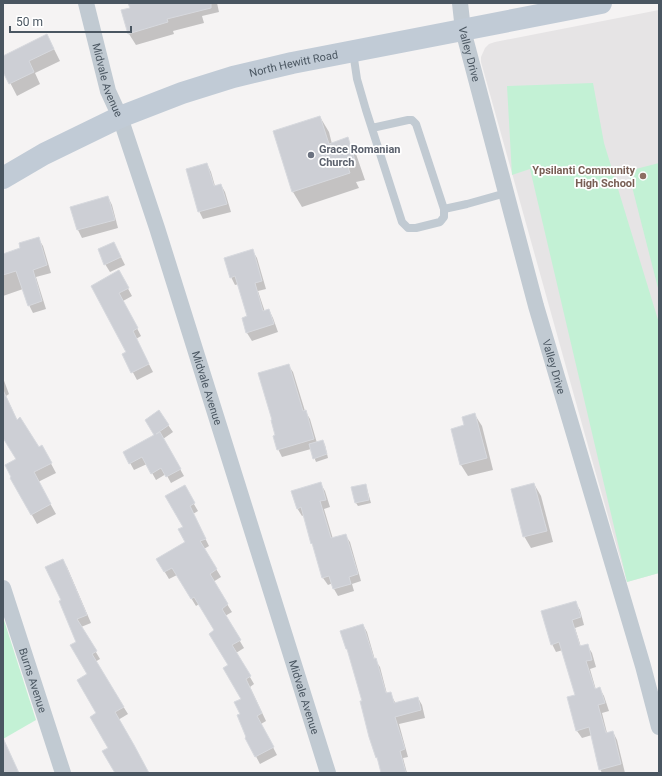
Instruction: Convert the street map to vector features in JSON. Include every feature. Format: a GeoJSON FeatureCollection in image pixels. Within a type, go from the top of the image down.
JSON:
{"type":"FeatureCollection","features":[{"type":"Feature","properties":{"kind":"main road","name":"North Hewitt Road"},"geometry":{"type":"LineString","coordinates":[[3,178],[44,154],[120,117],[182,93],[233,78],[292,63],[601,3]]}},
{"type":"Feature","properties":{"kind":"street","name":"Midvale Avenue"},"geometry":{"type":"LineString","coordinates":[[86,3],[108,90],[120,117],[160,236],[328,773]]}},
{"type":"Feature","properties":{"kind":"street","name":"Valley Drive"},"geometry":{"type":"LineString","coordinates":[[460,3],[463,30],[538,314],[643,666],[659,727]]}},
{"type":"Feature","properties":{"kind":"street","name":"Burns Avenue"},"geometry":{"type":"LineString","coordinates":[[3,588],[63,773]]}},
{"type":"Feature","properties":{"kind":"lane"},"geometry":{"type":"LineString","coordinates":[[353,51],[357,79],[366,110],[402,222],[408,228],[416,228],[440,222],[444,217],[444,209],[416,124],[412,120],[408,120],[372,128]]}},
{"type":"Feature","properties":{"kind":"lane"},"geometry":{"type":"LineString","coordinates":[[444,209],[506,194]]}},
{"type":"Feature","properties":{"kind":"shaded area","name":"Ypsilanti Community High School"},"geometry":{"type":"Polygon","coordinates":[[[659,10],[659,573],[627,582],[481,62],[481,57],[485,48],[489,44],[495,42],[659,10]]]}},
{"type":"Feature","properties":{"kind":"green space","name":"Ypsilanti Community High School"},"geometry":{"type":"Polygon","coordinates":[[[593,83],[604,143],[659,323],[659,573],[627,582],[530,169],[512,175],[507,86],[593,83]]]}},
{"type":"Feature","properties":{"kind":"green space"},"geometry":{"type":"Polygon","coordinates":[[[659,163],[659,292],[628,171],[659,163]]]}},
{"type":"Feature","properties":{"kind":"green space"},"geometry":{"type":"Polygon","coordinates":[[[3,617],[36,720],[3,739],[3,617]]]}},
{"type":"Feature","properties":{"kind":"building"},"geometry":{"type":"Polygon","coordinates":[[[128,3],[211,3],[211,8],[167,19],[168,22],[128,34],[121,10],[130,8],[128,3]]]}},
{"type":"Feature","properties":{"kind":"building"},"geometry":{"type":"Polygon","coordinates":[[[47,34],[54,49],[29,61],[34,72],[9,84],[3,72],[3,56],[47,34]]]}},
{"type":"Feature","properties":{"kind":"building","name":"Grace Romanian Church"},"geometry":{"type":"Polygon","coordinates":[[[320,116],[329,144],[348,137],[356,164],[348,167],[350,173],[292,192],[273,131],[320,116]]]}},
{"type":"Feature","properties":{"kind":"building"},"geometry":{"type":"Polygon","coordinates":[[[207,163],[214,186],[221,184],[227,204],[198,212],[186,169],[207,163]]]}},
{"type":"Feature","properties":{"kind":"building"},"geometry":{"type":"Polygon","coordinates":[[[108,196],[115,220],[77,230],[70,207],[108,196]]]}},
{"type":"Feature","properties":{"kind":"building"},"geometry":{"type":"Polygon","coordinates":[[[39,237],[47,265],[33,270],[42,301],[28,306],[16,271],[3,275],[3,254],[20,248],[19,243],[39,237]]]}},
{"type":"Feature","properties":{"kind":"building"},"geometry":{"type":"Polygon","coordinates":[[[114,242],[121,257],[104,265],[98,249],[114,242]]]}},
{"type":"Feature","properties":{"kind":"building"},"geometry":{"type":"Polygon","coordinates":[[[253,249],[262,281],[255,283],[263,311],[269,309],[274,324],[246,333],[242,318],[247,316],[235,276],[230,278],[224,258],[253,249]]]}},
{"type":"Feature","properties":{"kind":"building"},"geometry":{"type":"Polygon","coordinates":[[[119,270],[129,288],[119,293],[138,328],[133,331],[149,364],[131,373],[122,354],[126,352],[91,286],[119,270]]]}},
{"type":"Feature","properties":{"kind":"building"},"geometry":{"type":"Polygon","coordinates":[[[289,364],[303,411],[306,410],[314,439],[277,450],[273,436],[275,435],[272,420],[258,373],[289,364]]]}},
{"type":"Feature","properties":{"kind":"building"},"geometry":{"type":"Polygon","coordinates":[[[3,390],[17,420],[20,417],[39,447],[42,445],[52,463],[34,472],[51,504],[31,515],[10,478],[11,477],[5,465],[16,459],[3,438],[3,390]]]}},
{"type":"Feature","properties":{"kind":"building"},"geometry":{"type":"Polygon","coordinates":[[[159,410],[169,425],[156,434],[160,432],[181,469],[166,477],[161,468],[151,474],[142,457],[129,464],[123,452],[154,435],[145,420],[159,410]]]}},
{"type":"Feature","properties":{"kind":"building"},"geometry":{"type":"Polygon","coordinates":[[[475,413],[487,458],[460,465],[451,429],[464,425],[462,417],[475,413]]]}},
{"type":"Feature","properties":{"kind":"building"},"geometry":{"type":"Polygon","coordinates":[[[323,440],[327,454],[313,459],[309,444],[323,440]]]}},
{"type":"Feature","properties":{"kind":"building"},"geometry":{"type":"Polygon","coordinates":[[[321,482],[326,500],[320,501],[331,538],[346,534],[358,574],[349,577],[351,584],[333,589],[329,576],[322,578],[301,507],[297,509],[291,491],[321,482]]]}},
{"type":"Feature","properties":{"kind":"building"},"geometry":{"type":"Polygon","coordinates":[[[534,483],[547,531],[523,537],[511,489],[534,483]]]}},
{"type":"Feature","properties":{"kind":"building"},"geometry":{"type":"Polygon","coordinates":[[[366,484],[369,500],[355,503],[351,487],[366,484]]]}},
{"type":"Feature","properties":{"kind":"building"},"geometry":{"type":"Polygon","coordinates":[[[185,485],[195,503],[190,506],[206,539],[200,541],[217,569],[210,574],[228,604],[222,609],[241,640],[232,645],[251,676],[246,679],[262,713],[257,716],[274,747],[255,757],[245,738],[246,737],[237,715],[240,714],[234,702],[241,699],[223,668],[228,665],[209,634],[214,630],[194,597],[191,599],[172,568],[164,572],[156,559],[185,542],[178,529],[183,527],[165,496],[185,485]]]}},
{"type":"Feature","properties":{"kind":"building"},"geometry":{"type":"Polygon","coordinates":[[[63,559],[87,615],[77,619],[97,651],[92,654],[124,707],[115,712],[149,773],[115,773],[102,751],[108,748],[90,717],[96,713],[77,680],[87,674],[70,645],[76,642],[59,601],[61,600],[45,567],[63,559]]]}},
{"type":"Feature","properties":{"kind":"building"},"geometry":{"type":"Polygon","coordinates":[[[576,601],[581,617],[572,620],[580,646],[588,644],[592,660],[586,661],[595,689],[600,687],[605,703],[598,705],[606,733],[613,731],[621,764],[599,770],[589,727],[576,731],[567,697],[575,695],[559,642],[551,645],[541,611],[576,601]]]}},
{"type":"Feature","properties":{"kind":"building"},"geometry":{"type":"Polygon","coordinates":[[[363,624],[374,659],[376,658],[386,693],[391,692],[394,703],[418,697],[421,710],[395,717],[405,749],[400,751],[406,773],[381,773],[377,757],[376,758],[369,737],[360,701],[362,701],[347,649],[340,631],[363,624]]]}},
{"type":"Feature","properties":{"kind":"building"},"geometry":{"type":"Polygon","coordinates":[[[3,738],[19,773],[3,773],[3,738]]]}},
{"type":"Feature","properties":{"kind":"place","name":"Grace Romanian Church"},"geometry":{"type":"Point","coordinates":[311,155]}},
{"type":"Feature","properties":{"kind":"place","name":"Ypsilanti Community High School"},"geometry":{"type":"Point","coordinates":[643,176]}}]}
